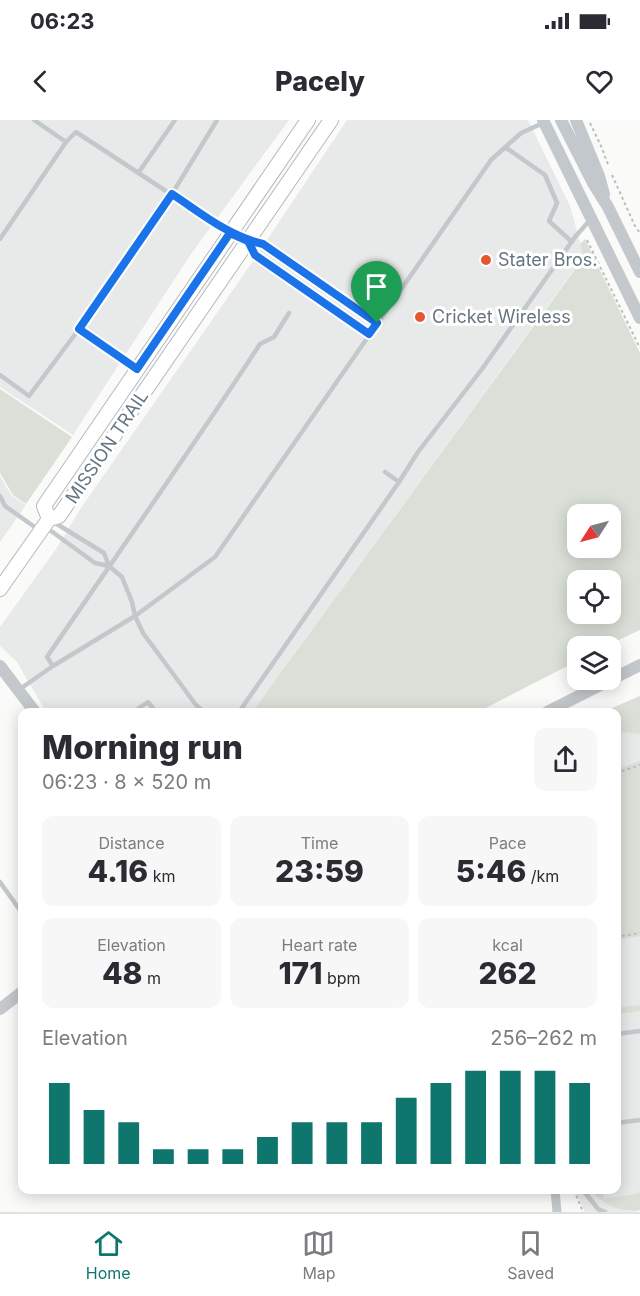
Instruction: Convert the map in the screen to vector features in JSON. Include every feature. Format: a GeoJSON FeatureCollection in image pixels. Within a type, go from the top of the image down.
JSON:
{"type":"FeatureCollection","features":[{"type":"Feature","properties":{"kind":"main road","name":"MISSION TRAIL"},"geometry":{"type":"LineString","coordinates":[[45,526],[44,506],[308,120]]}},
{"type":"Feature","properties":{"kind":"main road","name":"MISSION TRAIL"},"geometry":{"type":"LineString","coordinates":[[45,526],[59,516],[331,120]]}},
{"type":"Feature","properties":{"kind":"main road"},"geometry":{"type":"LineString","coordinates":[[2,581],[45,526]]}},
{"type":"Feature","properties":{"kind":"street"},"geometry":{"type":"LineString","coordinates":[[561,120],[640,272]]}},
{"type":"Feature","properties":{"kind":"street"},"geometry":{"type":"LineString","coordinates":[[576,120],[599,176],[608,207]]}},
{"type":"Feature","properties":{"kind":"street"},"geometry":{"type":"LineString","coordinates":[[543,121],[640,318]]}},
{"type":"Feature","properties":{"kind":"street"},"geometry":{"type":"LineString","coordinates":[[555,708],[640,665]]}},
{"type":"Feature","properties":{"kind":"street"},"geometry":{"type":"LineString","coordinates":[[0,666],[32,708]]}},
{"type":"Feature","properties":{"kind":"street"},"geometry":{"type":"LineString","coordinates":[[0,1009],[18,995]]}},
{"type":"Feature","properties":{"kind":"street"},"geometry":{"type":"LineString","coordinates":[[555,1194],[557,1212]]}},
{"type":"Feature","properties":{"kind":"lane"},"geometry":{"type":"LineString","coordinates":[[34,120],[66,142]]}},
{"type":"Feature","properties":{"kind":"lane"},"geometry":{"type":"LineString","coordinates":[[139,172],[175,120]]}},
{"type":"Feature","properties":{"kind":"lane"},"geometry":{"type":"LineString","coordinates":[[0,375],[29,396],[79,329],[172,194],[217,120]]}},
{"type":"Feature","properties":{"kind":"lane"},"geometry":{"type":"LineString","coordinates":[[19,690],[53,666],[135,616],[215,557],[491,160],[521,133],[543,121]]}},
{"type":"Feature","properties":{"kind":"lane"},"geometry":{"type":"LineString","coordinates":[[0,239],[66,142],[76,132],[230,233],[248,241],[263,244],[377,323]]}},
{"type":"Feature","properties":{"kind":"lane"},"geometry":{"type":"LineString","coordinates":[[505,147],[545,175],[557,203],[549,221],[572,242]]}},
{"type":"Feature","properties":{"kind":"lane"},"geometry":{"type":"LineString","coordinates":[[242,708],[399,482],[417,452],[482,369],[572,242],[591,219]]}},
{"type":"Feature","properties":{"kind":"lane"},"geometry":{"type":"LineString","coordinates":[[248,241],[255,255],[369,334]]}},
{"type":"Feature","properties":{"kind":"lane"},"geometry":{"type":"LineString","coordinates":[[53,666],[47,657],[260,344],[274,337],[290,313]]}},
{"type":"Feature","properties":{"kind":"lane"},"geometry":{"type":"LineString","coordinates":[[79,329],[137,369]]}},
{"type":"Feature","properties":{"kind":"lane"},"geometry":{"type":"LineString","coordinates":[[385,472],[399,482]]}},
{"type":"Feature","properties":{"kind":"lane"},"geometry":{"type":"LineString","coordinates":[[0,496],[5,506],[104,553],[109,566],[122,577],[143,633],[199,708]]}},
{"type":"Feature","properties":{"kind":"lane"},"geometry":{"type":"LineString","coordinates":[[45,526],[95,564],[109,566]]}},
{"type":"Feature","properties":{"kind":"lane"},"geometry":{"type":"LineString","coordinates":[[139,708],[148,702],[153,708]]}},
{"type":"Feature","properties":{"kind":"lane"},"geometry":{"type":"LineString","coordinates":[[0,882],[18,907]]}},
{"type":"Feature","properties":{"kind":"lane"},"geometry":{"type":"LineString","coordinates":[[621,1033],[640,1031]]}},
{"type":"Feature","properties":{"kind":"lane"},"geometry":{"type":"LineString","coordinates":[[621,1122],[640,1120]]}},
{"type":"Feature","properties":{"kind":"lane"},"geometry":{"type":"LineString","coordinates":[[586,1194],[598,1209],[605,1212]]}},
{"type":"Feature","properties":{"kind":"path"},"geometry":{"type":"LineString","coordinates":[[589,120],[602,146],[614,182],[640,233]]}},
{"type":"Feature","properties":{"kind":"path"},"geometry":{"type":"LineString","coordinates":[[587,240],[640,348]]}},
{"type":"Feature","properties":{"kind":"path"},"geometry":{"type":"LineString","coordinates":[[621,771],[640,765]]}},
{"type":"Feature","properties":{"kind":"path"},"geometry":{"type":"LineString","coordinates":[[621,936],[640,933]]}},
{"type":"Feature","properties":{"kind":"path"},"geometry":{"type":"LineString","coordinates":[[576,1194],[583,1212]]}},
{"type":"Feature","properties":{"kind":"shaded area"},"geometry":{"type":"Polygon","coordinates":[[[0,120],[289,120],[191,254],[73,435],[0,387],[0,120]]]}},
{"type":"Feature","properties":{"kind":"shaded area"},"geometry":{"type":"Polygon","coordinates":[[[347,120],[528,120],[570,206],[584,256],[255,708],[44,708],[17,662],[0,646],[0,627],[249,267],[347,120]]]}},
{"type":"Feature","properties":{"kind":"shaded area"},"geometry":{"type":"Polygon","coordinates":[[[585,239],[640,353],[640,630],[621,639],[621,636],[567,636],[567,666],[486,708],[255,708],[584,257],[580,244],[585,239]]]}},
{"type":"Feature","properties":{"kind":"shaded area"},"geometry":{"type":"Polygon","coordinates":[[[0,389],[72,437],[26,504],[13,495],[0,473],[0,389]]]}},
{"type":"Feature","properties":{"kind":"shaded area"},"geometry":{"type":"Polygon","coordinates":[[[0,476],[12,496],[26,505],[0,542],[0,476]]]}},
{"type":"Feature","properties":{"kind":"shaded area"},"geometry":{"type":"Polygon","coordinates":[[[640,696],[640,1210],[635,1212],[585,1212],[577,1194],[621,1194],[621,708],[612,708],[640,696]]]}},
{"type":"Feature","properties":{"kind":"shaded area"},"geometry":{"type":"Polygon","coordinates":[[[640,696],[640,734],[621,733],[621,708],[612,708],[640,696]]]}},
{"type":"Feature","properties":{"kind":"shaded area"},"geometry":{"type":"Polygon","coordinates":[[[640,761],[640,936],[621,939],[621,768],[640,761]]]}},
{"type":"Feature","properties":{"kind":"shaded area"},"geometry":{"type":"Polygon","coordinates":[[[640,1005],[640,1011],[621,1013],[621,1007],[640,1005]]]}},
{"type":"Feature","properties":{"kind":"shaded area"},"geometry":{"type":"Polygon","coordinates":[[[640,1193],[640,1210],[626,1210],[613,1206],[596,1195],[603,1194],[604,1199],[640,1193]]]}},
{"type":"Feature","properties":{"kind":"place","name":"Stater Bros."},"geometry":{"type":"Point","coordinates":[486,260]}},
{"type":"Feature","properties":{"kind":"place","name":"Cricket Wireless"},"geometry":{"type":"Point","coordinates":[420,317]}},
{"type":"Feature","properties":{"kind":"route"},"geometry":{"type":"LineString","coordinates":[[377,323],[263,244],[248,241],[230,233],[172,194],[79,329],[137,369],[230,233],[248,241],[255,255],[369,334],[377,323]]}}]}
